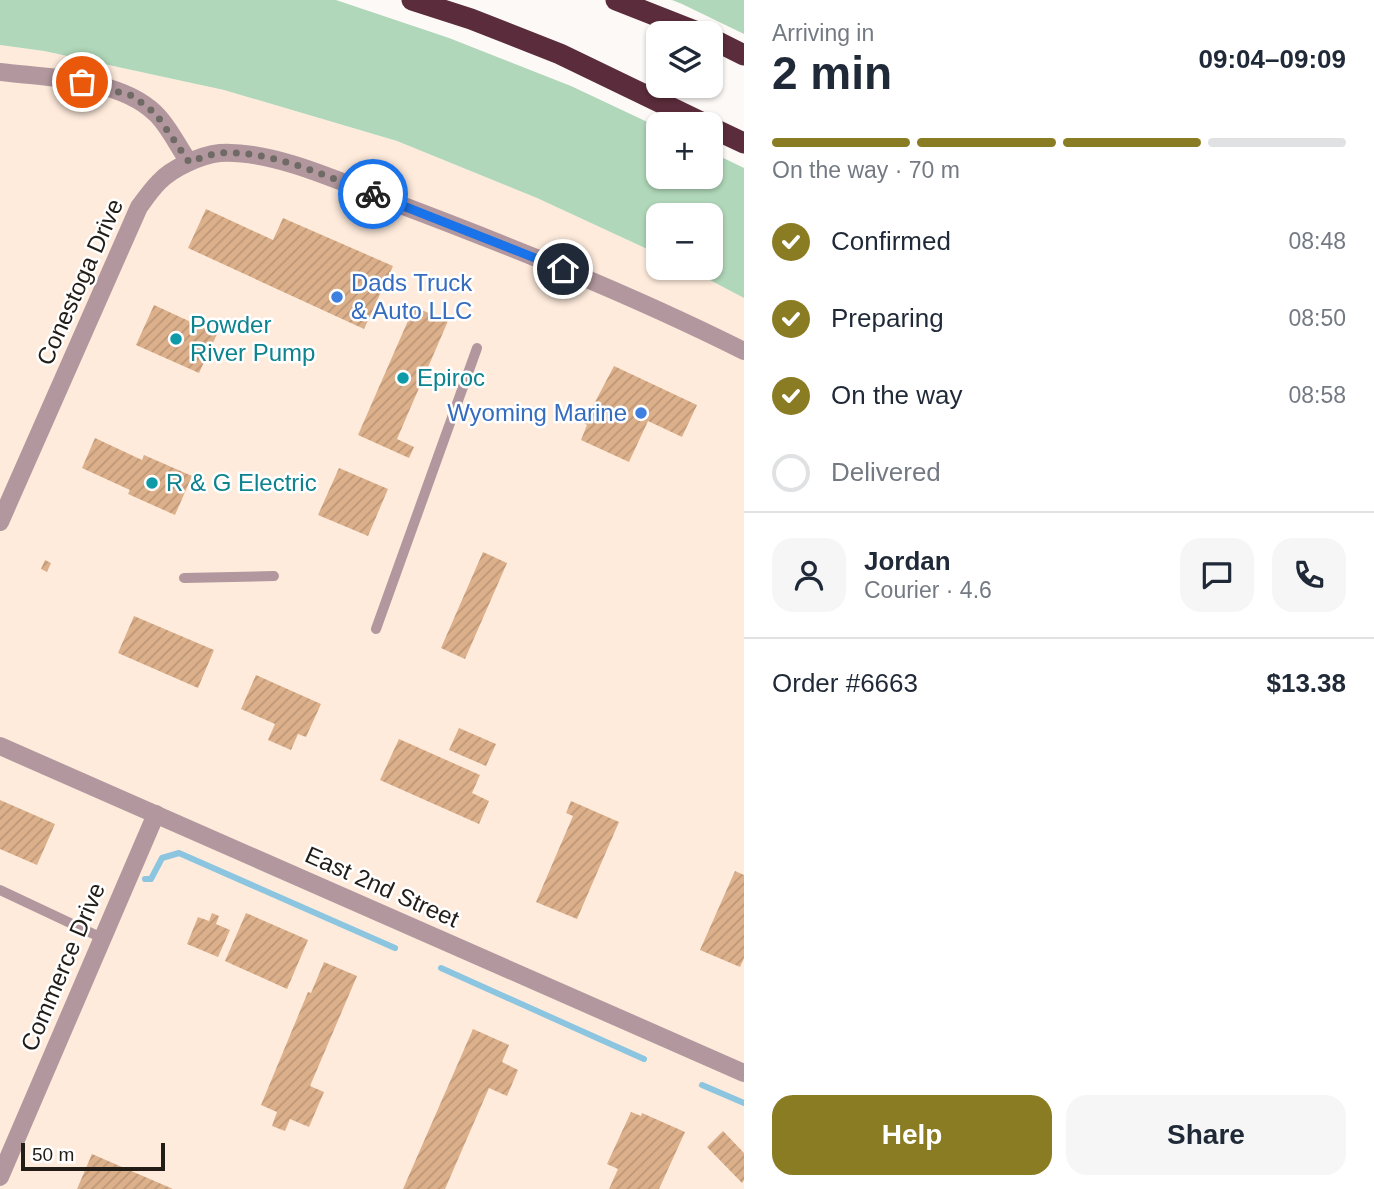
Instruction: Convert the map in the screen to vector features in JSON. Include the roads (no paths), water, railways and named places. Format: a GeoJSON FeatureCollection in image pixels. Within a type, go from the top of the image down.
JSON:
{"type":"FeatureCollection","features":[{"type":"Feature","properties":{"kind":"highway"},"geometry":{"type":"LineString","coordinates":[[412,0],[471,19],[561,54],[680,112]]}},
{"type":"Feature","properties":{"kind":"highway"},"geometry":{"type":"LineString","coordinates":[[616,0],[669,21]]}},
{"type":"Feature","properties":{"kind":"highway"},"geometry":{"type":"LineString","coordinates":[[723,44],[744,54]]}},
{"type":"Feature","properties":{"kind":"highway"},"geometry":{"type":"LineString","coordinates":[[723,133],[744,143]]}},
{"type":"Feature","properties":{"kind":"street"},"geometry":{"type":"LineString","coordinates":[[0,72],[82,82],[133,96],[156,114],[189,162]]}},
{"type":"Feature","properties":{"kind":"street","name":"Conestoga Drive"},"geometry":{"type":"LineString","coordinates":[[0,522],[139,207],[160,180],[189,162],[219,153],[261,156],[322,175],[520,250],[650,306],[744,351]]}},
{"type":"Feature","properties":{"kind":"street","name":"East 2nd Street"},"geometry":{"type":"LineString","coordinates":[[0,746],[744,1073]]}},
{"type":"Feature","properties":{"kind":"street","name":"Commerce Drive"},"geometry":{"type":"LineString","coordinates":[[0,1177],[156,814]]}},
{"type":"Feature","properties":{"kind":"lane"},"geometry":{"type":"LineString","coordinates":[[376,629],[477,348]]}},
{"type":"Feature","properties":{"kind":"lane"},"geometry":{"type":"LineString","coordinates":[[184,578],[274,576]]}},
{"type":"Feature","properties":{"kind":"lane"},"geometry":{"type":"LineString","coordinates":[[0,890],[102,938]]}},
{"type":"Feature","properties":{"kind":"waterway"},"geometry":{"type":"LineString","coordinates":[[145,879],[151,879],[162,858],[179,853],[395,948]]}},
{"type":"Feature","properties":{"kind":"waterway"},"geometry":{"type":"LineString","coordinates":[[441,968],[644,1059]]}},
{"type":"Feature","properties":{"kind":"waterway"},"geometry":{"type":"LineString","coordinates":[[702,1085],[744,1103]]}},
{"type":"Feature","properties":{"kind":"place","name":"Dads Truck & Auto LLC"},"geometry":{"type":"Point","coordinates":[337,297]}},
{"type":"Feature","properties":{"kind":"place","name":"Powder River Pump"},"geometry":{"type":"Point","coordinates":[176,339]}},
{"type":"Feature","properties":{"kind":"place","name":"Epiroc"},"geometry":{"type":"Point","coordinates":[403,378]}},
{"type":"Feature","properties":{"kind":"place","name":"Wyoming Marine"},"geometry":{"type":"Point","coordinates":[641,413]}},
{"type":"Feature","properties":{"kind":"place","name":"R & G Electric"},"geometry":{"type":"Point","coordinates":[152,483]}}]}
